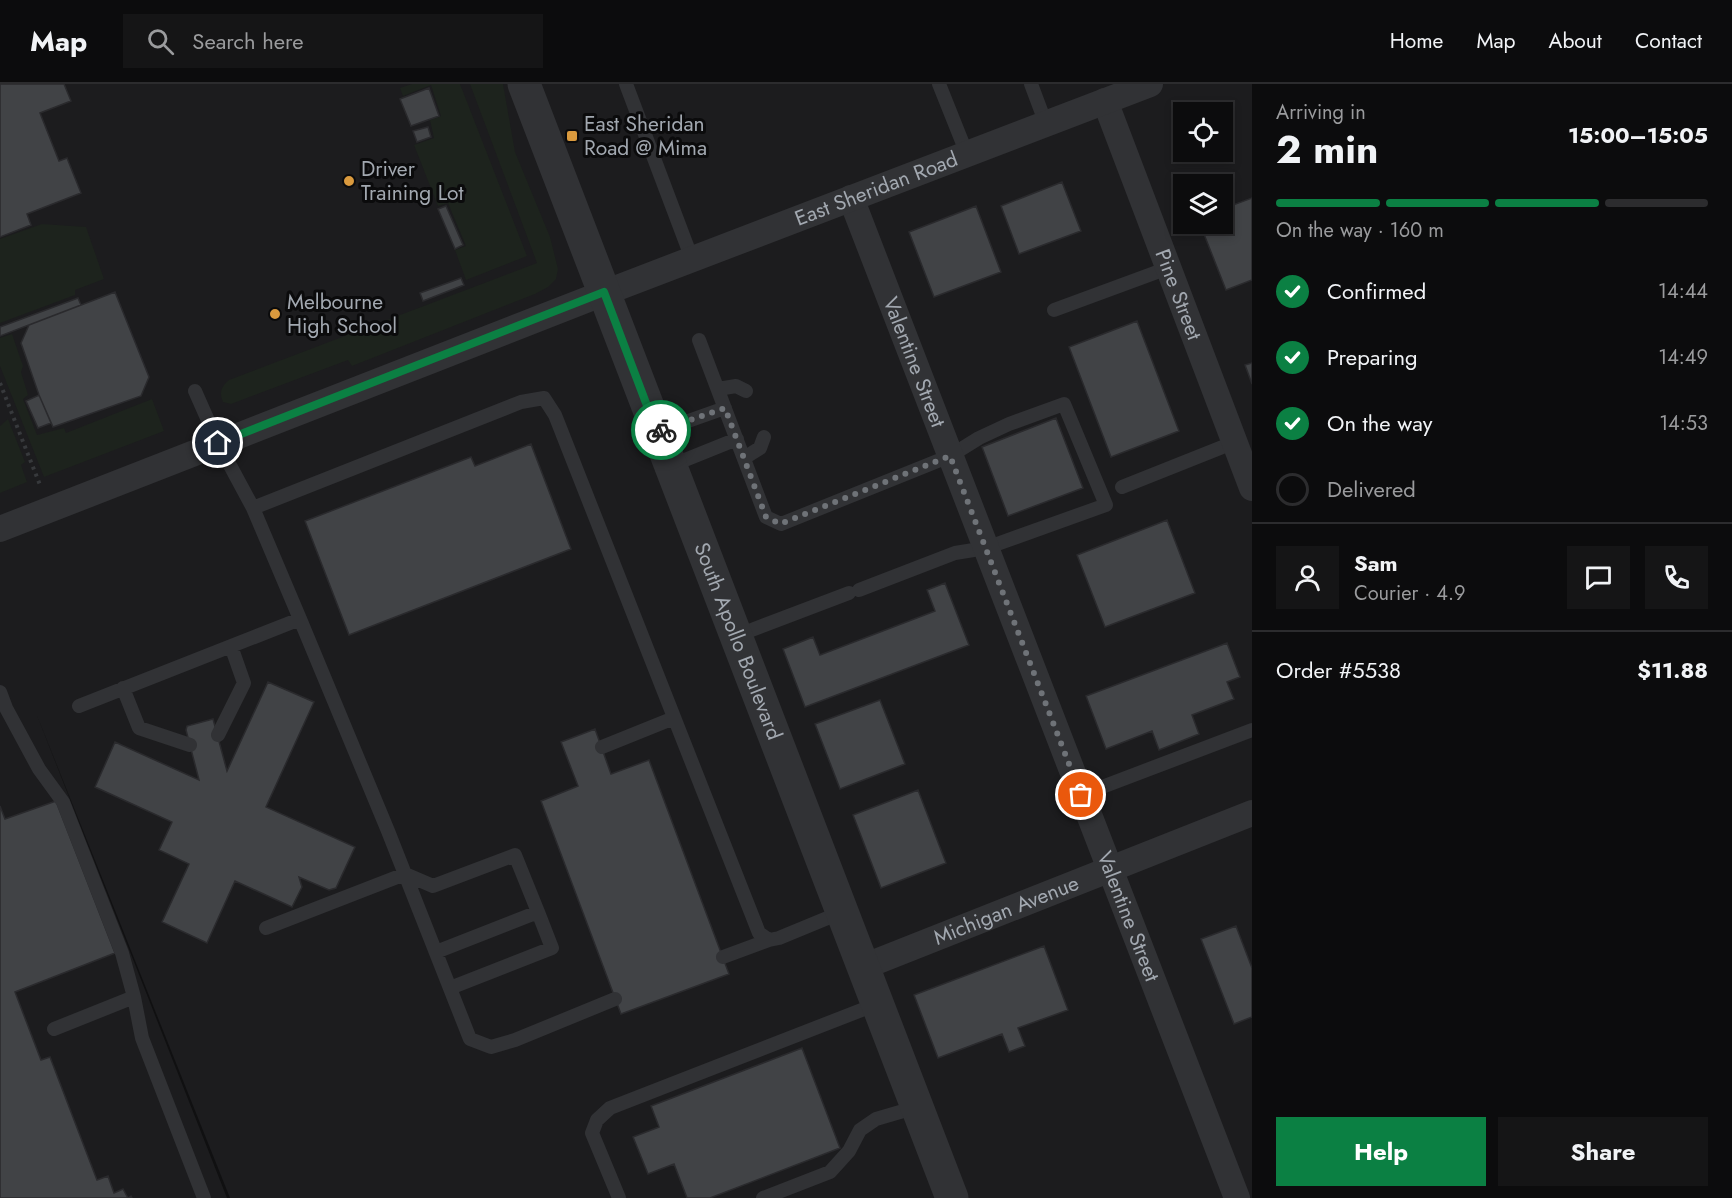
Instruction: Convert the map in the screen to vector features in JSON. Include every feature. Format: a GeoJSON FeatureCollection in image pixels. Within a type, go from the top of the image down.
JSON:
{"type":"FeatureCollection","features":[{"type":"Feature","properties":{"kind":"street","name":"South Apollo Boulevard"},"geometry":{"type":"LineString","coordinates":[[524,84],[952,1198]]}},
{"type":"Feature","properties":{"kind":"street","name":"East Sheridan Road"},"geometry":{"type":"LineString","coordinates":[[0,529],[604,292],[1150,84]]}},
{"type":"Feature","properties":{"kind":"street","name":"Pine Street"},"geometry":{"type":"LineString","coordinates":[[1105,101],[1252,488]]}},
{"type":"Feature","properties":{"kind":"street","name":"Valentine Street"},"geometry":{"type":"LineString","coordinates":[[851,198],[1237,1198]]}},
{"type":"Feature","properties":{"kind":"street","name":"Michigan Avenue"},"geometry":{"type":"LineString","coordinates":[[863,968],[1252,813]]}},
{"type":"Feature","properties":{"kind":"lane"},"geometry":{"type":"LineString","coordinates":[[626,84],[692,259]]}},
{"type":"Feature","properties":{"kind":"lane"},"geometry":{"type":"LineString","coordinates":[[939,84],[967,154]]}},
{"type":"Feature","properties":{"kind":"lane"},"geometry":{"type":"LineString","coordinates":[[1031,84],[1046,124]]}},
{"type":"Feature","properties":{"kind":"lane"},"geometry":{"type":"LineString","coordinates":[[1054,310],[1168,268]]}},
{"type":"Feature","properties":{"kind":"lane"},"geometry":{"type":"LineString","coordinates":[[699,340],[766,517],[780,524],[950,456],[1009,424],[1064,404],[1106,505],[986,548],[955,553],[736,636]]}},
{"type":"Feature","properties":{"kind":"lane"},"geometry":{"type":"LineString","coordinates":[[718,389],[736,386],[746,391]]}},
{"type":"Feature","properties":{"kind":"lane"},"geometry":{"type":"LineString","coordinates":[[195,391],[218,443],[253,508],[405,874],[470,1039],[491,1047],[515,1040],[615,999]]}},
{"type":"Feature","properties":{"kind":"lane"},"geometry":{"type":"LineString","coordinates":[[253,508],[521,402],[544,398],[555,414],[759,933],[769,940]]}},
{"type":"Feature","properties":{"kind":"lane"},"geometry":{"type":"LineString","coordinates":[[657,432],[725,408]]}},
{"type":"Feature","properties":{"kind":"lane"},"geometry":{"type":"LineString","coordinates":[[744,458],[760,448],[764,437]]}},
{"type":"Feature","properties":{"kind":"lane"},"geometry":{"type":"LineString","coordinates":[[670,466],[737,439]]}},
{"type":"Feature","properties":{"kind":"lane"},"geometry":{"type":"LineString","coordinates":[[1122,487],[1234,442]]}},
{"type":"Feature","properties":{"kind":"lane"},"geometry":{"type":"LineString","coordinates":[[79,706],[300,619]]}},
{"type":"Feature","properties":{"kind":"lane"},"geometry":{"type":"LineString","coordinates":[[218,735],[244,683],[231,646]]}},
{"type":"Feature","properties":{"kind":"lane"},"geometry":{"type":"LineString","coordinates":[[123,688],[139,728],[190,746]]}},
{"type":"Feature","properties":{"kind":"lane"},"geometry":{"type":"LineString","coordinates":[[0,692],[3,710],[39,769],[63,802],[122,953],[142,1038],[204,1198]]}},
{"type":"Feature","properties":{"kind":"lane"},"geometry":{"type":"LineString","coordinates":[[602,747],[674,718]]}},
{"type":"Feature","properties":{"kind":"lane"},"geometry":{"type":"LineString","coordinates":[[1081,795],[1252,730]]}},
{"type":"Feature","properties":{"kind":"lane"},"geometry":{"type":"LineString","coordinates":[[266,928],[405,874],[433,886],[515,855],[552,948],[450,988]]}},
{"type":"Feature","properties":{"kind":"lane"},"geometry":{"type":"LineString","coordinates":[[436,952],[538,912]]}},
{"type":"Feature","properties":{"kind":"lane"},"geometry":{"type":"LineString","coordinates":[[723,957],[779,938],[842,912]]}},
{"type":"Feature","properties":{"kind":"lane"},"geometry":{"type":"LineString","coordinates":[[54,1029],[134,997]]}},
{"type":"Feature","properties":{"kind":"lane"},"geometry":{"type":"LineString","coordinates":[[619,1198],[592,1133],[597,1120],[610,1108],[877,1004]]}},
{"type":"Feature","properties":{"kind":"lane"},"geometry":{"type":"LineString","coordinates":[[763,1198],[830,1172],[849,1151],[860,1130],[876,1119],[917,1107]]}},
{"type":"Feature","properties":{"kind":"path"},"geometry":{"type":"LineString","coordinates":[[0,383],[40,485]]}},
{"type":"Feature","properties":{"kind":"shaded area"},"geometry":{"type":"Polygon","coordinates":[[[0,84],[1252,84],[1252,1198],[230,1198],[36,713],[227,1198],[0,1198],[0,84]]]}},
{"type":"Feature","properties":{"kind":"shaded area"},"geometry":{"type":"Polygon","coordinates":[[[412,84],[460,84],[527,256],[466,280],[455,250],[466,246],[448,203],[438,206],[414,145],[434,138],[430,120],[441,116],[431,85],[403,96],[400,88],[412,84]]]}},
{"type":"Feature","properties":{"kind":"shaded area"},"geometry":{"type":"Polygon","coordinates":[[[470,84],[503,84],[515,152],[550,237],[558,269],[556,279],[548,287],[535,294],[352,366],[348,360],[231,404],[223,402],[222,390],[229,380],[537,263],[470,84]]]}},
{"type":"Feature","properties":{"kind":"shaded area"},"geometry":{"type":"Polygon","coordinates":[[[42,224],[86,227],[104,279],[75,290],[75,295],[0,323],[0,239],[42,224]]]}},
{"type":"Feature","properties":{"kind":"shaded area"},"geometry":{"type":"Polygon","coordinates":[[[12,334],[23,366],[21,372],[28,395],[23,399],[37,435],[64,428],[66,433],[152,399],[164,431],[44,477],[0,366],[0,338],[12,334]]]}},
{"type":"Feature","properties":{"kind":"shaded area"},"geometry":{"type":"Polygon","coordinates":[[[8,419],[25,462],[21,465],[27,482],[0,493],[0,426],[8,419]]]}},
{"type":"Feature","properties":{"kind":"building"},"geometry":{"type":"Polygon","coordinates":[[[0,84],[64,84],[71,101],[40,113],[59,161],[67,158],[81,193],[27,214],[31,225],[0,237],[0,84]]]}},
{"type":"Feature","properties":{"kind":"building"},"geometry":{"type":"Polygon","coordinates":[[[429,88],[439,116],[411,126],[400,99],[429,88]]]}},
{"type":"Feature","properties":{"kind":"building"},"geometry":{"type":"Polygon","coordinates":[[[428,127],[431,137],[417,142],[413,131],[428,127]]]}},
{"type":"Feature","properties":{"kind":"building"},"geometry":{"type":"Polygon","coordinates":[[[1062,182],[1081,231],[1019,254],[1001,206],[1062,182]]]}},
{"type":"Feature","properties":{"kind":"building"},"geometry":{"type":"Polygon","coordinates":[[[1252,198],[1252,280],[1226,290],[1204,234],[1233,234],[1233,205],[1252,198]]]}},
{"type":"Feature","properties":{"kind":"building"},"geometry":{"type":"Polygon","coordinates":[[[446,206],[463,245],[455,249],[438,209],[446,206]]]}},
{"type":"Feature","properties":{"kind":"building"},"geometry":{"type":"Polygon","coordinates":[[[976,206],[1001,272],[934,297],[909,232],[976,206]]]}},
{"type":"Feature","properties":{"kind":"building"},"geometry":{"type":"Polygon","coordinates":[[[461,278],[464,285],[423,301],[420,293],[461,278]]]}},
{"type":"Feature","properties":{"kind":"building"},"geometry":{"type":"Polygon","coordinates":[[[115,292],[149,377],[141,396],[53,427],[21,343],[29,325],[115,292]]]}},
{"type":"Feature","properties":{"kind":"building"},"geometry":{"type":"Polygon","coordinates":[[[78,298],[81,305],[0,336],[0,327],[78,298]]]}},
{"type":"Feature","properties":{"kind":"building"},"geometry":{"type":"Polygon","coordinates":[[[1137,321],[1179,431],[1111,457],[1069,347],[1137,321]]]}},
{"type":"Feature","properties":{"kind":"building"},"geometry":{"type":"Polygon","coordinates":[[[1252,363],[1252,384],[1245,365],[1252,363]]]}},
{"type":"Feature","properties":{"kind":"building"},"geometry":{"type":"Polygon","coordinates":[[[39,395],[51,423],[38,428],[26,401],[39,395]]]}},
{"type":"Feature","properties":{"kind":"building"},"geometry":{"type":"Polygon","coordinates":[[[1056,418],[1083,488],[1008,516],[982,447],[1056,418]]]}},
{"type":"Feature","properties":{"kind":"building"},"geometry":{"type":"Polygon","coordinates":[[[531,444],[571,549],[349,635],[305,521],[471,457],[475,466],[531,444]]]}},
{"type":"Feature","properties":{"kind":"building"},"geometry":{"type":"Polygon","coordinates":[[[1167,520],[1195,593],[1105,627],[1077,555],[1167,520]]]}},
{"type":"Feature","properties":{"kind":"building"},"geometry":{"type":"Polygon","coordinates":[[[945,583],[969,645],[805,707],[783,649],[813,637],[820,655],[935,611],[927,590],[945,583]]]}},
{"type":"Feature","properties":{"kind":"building"},"geometry":{"type":"Polygon","coordinates":[[[1227,643],[1240,677],[1227,682],[1234,699],[1192,715],[1199,734],[1159,750],[1152,731],[1106,749],[1086,696],[1227,643]]]}},
{"type":"Feature","properties":{"kind":"building"},"geometry":{"type":"Polygon","coordinates":[[[268,682],[314,702],[266,807],[355,847],[336,888],[329,890],[299,877],[302,887],[292,907],[235,881],[207,943],[162,922],[189,864],[159,850],[172,822],[95,787],[115,742],[199,780],[186,730],[187,726],[213,719],[227,771],[268,682]]]}},
{"type":"Feature","properties":{"kind":"building"},"geometry":{"type":"Polygon","coordinates":[[[880,700],[905,764],[840,789],[815,724],[880,700]]]}},
{"type":"Feature","properties":{"kind":"building"},"geometry":{"type":"Polygon","coordinates":[[[595,729],[611,774],[649,760],[729,974],[621,1014],[541,801],[578,786],[561,742],[595,729]]]}},
{"type":"Feature","properties":{"kind":"building"},"geometry":{"type":"Polygon","coordinates":[[[918,790],[946,863],[881,888],[853,815],[918,790]]]}},
{"type":"Feature","properties":{"kind":"building"},"geometry":{"type":"Polygon","coordinates":[[[56,801],[115,953],[15,992],[41,1060],[50,1057],[97,1180],[108,1176],[114,1193],[123,1189],[128,1198],[0,1198],[0,806],[5,819],[56,801]]]}},
{"type":"Feature","properties":{"kind":"building"},"geometry":{"type":"Polygon","coordinates":[[[1236,926],[1252,968],[1252,1017],[1234,1024],[1201,939],[1236,926]]]}},
{"type":"Feature","properties":{"kind":"building"},"geometry":{"type":"Polygon","coordinates":[[[1044,946],[1068,1010],[1018,1028],[1025,1046],[1009,1052],[1002,1034],[938,1058],[914,995],[1044,946]]]}},
{"type":"Feature","properties":{"kind":"building"},"geometry":{"type":"Polygon","coordinates":[[[802,1048],[840,1148],[710,1198],[687,1198],[674,1164],[648,1174],[633,1137],[659,1127],[651,1106],[802,1048]]]}},
{"type":"Feature","properties":{"kind":"way so far"},"geometry":{"type":"LineString","coordinates":[[661,430],[725,408],[766,517],[780,524],[950,456],[1081,795]]}},
{"type":"Feature","properties":{"kind":"place","name":"East Sheridan Road @ Mima"},"geometry":{"type":"Point","coordinates":[572,136]}},
{"type":"Feature","properties":{"kind":"place","name":"Driver Training Lot"},"geometry":{"type":"Point","coordinates":[349,181]}},
{"type":"Feature","properties":{"kind":"place","name":"Melbourne High School"},"geometry":{"type":"Point","coordinates":[275,314]}},
{"type":"Feature","properties":{"kind":"route"},"geometry":{"type":"LineString","coordinates":[[218,443],[604,292],[657,432],[661,430]]}}]}
